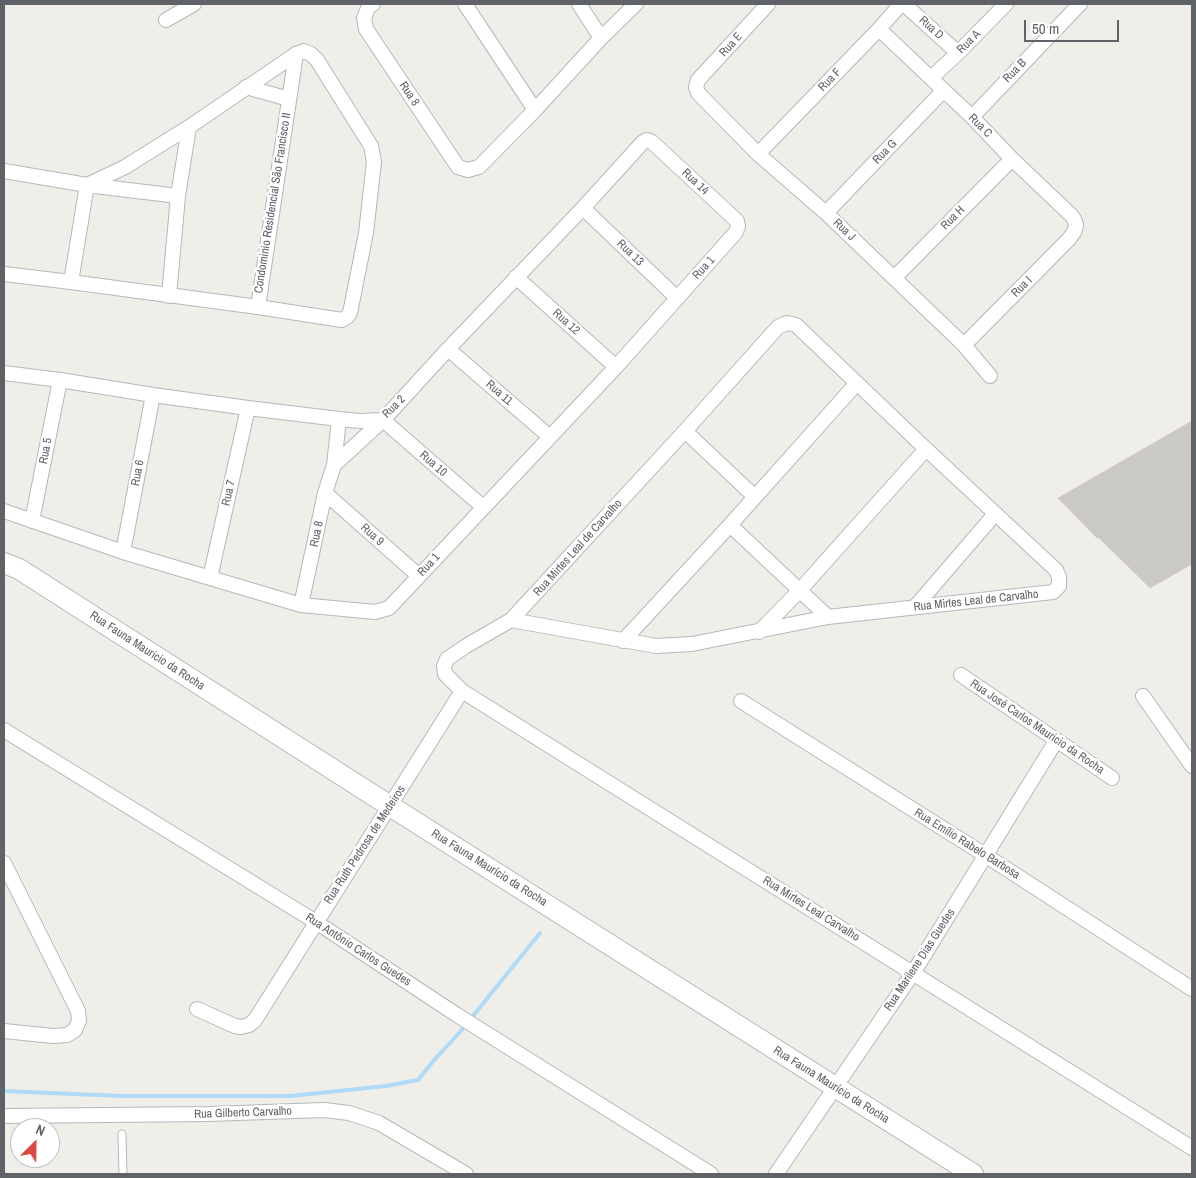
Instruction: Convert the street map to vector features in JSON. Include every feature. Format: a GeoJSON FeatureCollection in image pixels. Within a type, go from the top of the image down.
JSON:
{"type":"FeatureCollection","features":[{"type":"Feature","properties":{"kind":"street"},"geometry":{"type":"LineString","coordinates":[[166,20],[194,4]]}},
{"type":"Feature","properties":{"kind":"street","name":"Rua 8"},"geometry":{"type":"LineString","coordinates":[[373,4],[364,18],[366,29],[458,167],[468,170],[479,167],[535,110]]}},
{"type":"Feature","properties":{"kind":"street"},"geometry":{"type":"LineString","coordinates":[[465,4],[535,110],[636,4]]}},
{"type":"Feature","properties":{"kind":"street"},"geometry":{"type":"LineString","coordinates":[[579,4],[602,38]]}},
{"type":"Feature","properties":{"kind":"street","name":"Rua E"},"geometry":{"type":"LineString","coordinates":[[696,87],[698,80],[768,4]]}},
{"type":"Feature","properties":{"kind":"street","name":"Rua F"},"geometry":{"type":"LineString","coordinates":[[758,154],[902,4]]}},
{"type":"Feature","properties":{"kind":"street","name":"Rua D"},"geometry":{"type":"LineString","coordinates":[[902,4],[958,53]]}},
{"type":"Feature","properties":{"kind":"street","name":"Rua A"},"geometry":{"type":"LineString","coordinates":[[931,78],[1006,4]]}},
{"type":"Feature","properties":{"kind":"street","name":"Rua B"},"geometry":{"type":"LineString","coordinates":[[972,117],[1080,4]]}},
{"type":"Feature","properties":{"kind":"street","name":"Rua C"},"geometry":{"type":"LineString","coordinates":[[879,29],[972,117],[1072,216],[1076,226]]}},
{"type":"Feature","properties":{"kind":"street","name":"Condominio Residencial São Francisco II"},"geometry":{"type":"LineString","coordinates":[[4,274],[258,307],[342,320],[347,317],[350,313],[366,233],[374,162],[371,146],[317,60],[311,54],[304,52],[296,54],[258,307]]}},
{"type":"Feature","properties":{"kind":"street"},"geometry":{"type":"LineString","coordinates":[[87,185],[125,167],[190,127],[296,54]]}},
{"type":"Feature","properties":{"kind":"street","name":"Condominio Residencial São Francisco II"},"geometry":{"type":"LineString","coordinates":[[246,87],[289,99]]}},
{"type":"Feature","properties":{"kind":"street","name":"Rua J"},"geometry":{"type":"LineString","coordinates":[[696,87],[698,93],[758,154],[826,213],[894,278],[964,346],[990,376]]}},
{"type":"Feature","properties":{"kind":"street","name":"Rua G"},"geometry":{"type":"LineString","coordinates":[[826,213],[944,91]]}},
{"type":"Feature","properties":{"kind":"street"},"geometry":{"type":"LineString","coordinates":[[169,296],[178,196],[190,127]]}},
{"type":"Feature","properties":{"kind":"street","name":"Rua 2"},"geometry":{"type":"LineString","coordinates":[[4,373],[248,408],[360,421],[383,420],[643,142],[647,140]]}},
{"type":"Feature","properties":{"kind":"street","name":"Rua 14"},"geometry":{"type":"LineString","coordinates":[[647,140],[652,142],[737,221],[738,226]]}},
{"type":"Feature","properties":{"kind":"street","name":"Rua H"},"geometry":{"type":"LineString","coordinates":[[894,278],[1012,158]]}},
{"type":"Feature","properties":{"kind":"street"},"geometry":{"type":"LineString","coordinates":[[4,171],[87,185],[178,196]]}},
{"type":"Feature","properties":{"kind":"street"},"geometry":{"type":"LineString","coordinates":[[70,282],[87,185]]}},
{"type":"Feature","properties":{"kind":"street","name":"Rua 13"},"geometry":{"type":"LineString","coordinates":[[583,208],[677,298]]}},
{"type":"Feature","properties":{"kind":"street","name":"Rua 1"},"geometry":{"type":"LineString","coordinates":[[4,511],[123,552],[302,605],[375,612],[389,608],[616,367],[736,232],[738,226]]}},
{"type":"Feature","properties":{"kind":"street","name":"Rua I"},"geometry":{"type":"LineString","coordinates":[[964,346],[1069,240],[1076,226]]}},
{"type":"Feature","properties":{"kind":"street","name":"Rua 12"},"geometry":{"type":"LineString","coordinates":[[516,277],[616,367]]}},
{"type":"Feature","properties":{"kind":"street","name":"Rua Mirtes Leal de Carvalho"},"geometry":{"type":"LineString","coordinates":[[447,660],[466,646],[512,620],[778,327],[786,323],[796,325],[1056,570],[1059,577],[1059,586],[1053,592],[828,617],[692,644],[656,646],[512,620]]}},
{"type":"Feature","properties":{"kind":"street","name":"Rua 11"},"geometry":{"type":"LineString","coordinates":[[448,349],[550,437]]}},
{"type":"Feature","properties":{"kind":"street","name":"Rua 5"},"geometry":{"type":"LineString","coordinates":[[32,521],[60,380]]}},
{"type":"Feature","properties":{"kind":"street"},"geometry":{"type":"LineString","coordinates":[[623,641],[857,383]]}},
{"type":"Feature","properties":{"kind":"street","name":"Rua 6"},"geometry":{"type":"LineString","coordinates":[[123,552],[153,395]]}},
{"type":"Feature","properties":{"kind":"street","name":"Rua 7"},"geometry":{"type":"LineString","coordinates":[[210,578],[248,408]]}},
{"type":"Feature","properties":{"kind":"street","name":"Rua 8"},"geometry":{"type":"LineString","coordinates":[[302,605],[334,464],[339,419]]}},
{"type":"Feature","properties":{"kind":"street"},"geometry":{"type":"LineString","coordinates":[[334,464],[383,420]]}},
{"type":"Feature","properties":{"kind":"street","name":"Rua 10"},"geometry":{"type":"LineString","coordinates":[[383,420],[483,507]]}},
{"type":"Feature","properties":{"kind":"street"},"geometry":{"type":"LineString","coordinates":[[685,431],[755,497]]}},
{"type":"Feature","properties":{"kind":"street"},"geometry":{"type":"LineString","coordinates":[[759,632],[800,590],[926,449]]}},
{"type":"Feature","properties":{"kind":"street","name":"Rua 9"},"geometry":{"type":"LineString","coordinates":[[326,493],[419,576]]}},
{"type":"Feature","properties":{"kind":"street"},"geometry":{"type":"LineString","coordinates":[[915,607],[995,514]]}},
{"type":"Feature","properties":{"kind":"street"},"geometry":{"type":"LineString","coordinates":[[730,525],[828,617]]}},
{"type":"Feature","properties":{"kind":"street","name":"Rua Fauna Maurício da Rocha"},"geometry":{"type":"LineString","coordinates":[[4,563],[27,574],[973,1174]]}},
{"type":"Feature","properties":{"kind":"street","name":"Rua Mirtes Leal Carvalho"},"geometry":{"type":"LineString","coordinates":[[447,660],[444,666],[445,674],[462,691],[1192,1148]]}},
{"type":"Feature","properties":{"kind":"street","name":"Rua José Carlos Mauricio da Rocha"},"geometry":{"type":"LineString","coordinates":[[961,675],[1112,778]]}},
{"type":"Feature","properties":{"kind":"street","name":"Rua Ruth Pedrosa de Medeiros"},"geometry":{"type":"LineString","coordinates":[[196,1009],[235,1026],[249,1025],[255,1020],[462,691]]}},
{"type":"Feature","properties":{"kind":"street"},"geometry":{"type":"LineString","coordinates":[[1143,696],[1192,766]]}},
{"type":"Feature","properties":{"kind":"street","name":"Rua Emílio Rabelo Barbosa"},"geometry":{"type":"LineString","coordinates":[[741,700],[1192,989]]}},
{"type":"Feature","properties":{"kind":"street","name":"Rua Antônio Carlos Guedes"},"geometry":{"type":"LineString","coordinates":[[4,730],[316,922],[457,1015],[711,1174]]}},
{"type":"Feature","properties":{"kind":"street","name":"Rua Marilene Dias Guedes"},"geometry":{"type":"LineString","coordinates":[[776,1174],[913,973],[1056,741]]}},
{"type":"Feature","properties":{"kind":"street"},"geometry":{"type":"LineString","coordinates":[[4,863],[78,1011],[79,1021],[75,1030],[53,1036],[4,1031]]}},
{"type":"Feature","properties":{"kind":"street","name":"Rua Gilberto Carvalho"},"geometry":{"type":"LineString","coordinates":[[4,1116],[208,1114],[324,1110],[349,1113],[379,1123],[466,1174]]}},
{"type":"Feature","properties":{"kind":"lane"},"geometry":{"type":"LineString","coordinates":[[122,1134],[123,1174]]}},
{"type":"Feature","properties":{"kind":"building"},"geometry":{"type":"Polygon","coordinates":[[[1192,421],[1192,564],[1150,588],[1058,498],[1192,421]]]}},
{"type":"Feature","properties":{"kind":"waterway"},"geometry":{"type":"LineString","coordinates":[[4,1091],[122,1096],[291,1096],[386,1086],[418,1080],[460,1032],[540,933]]}}]}
